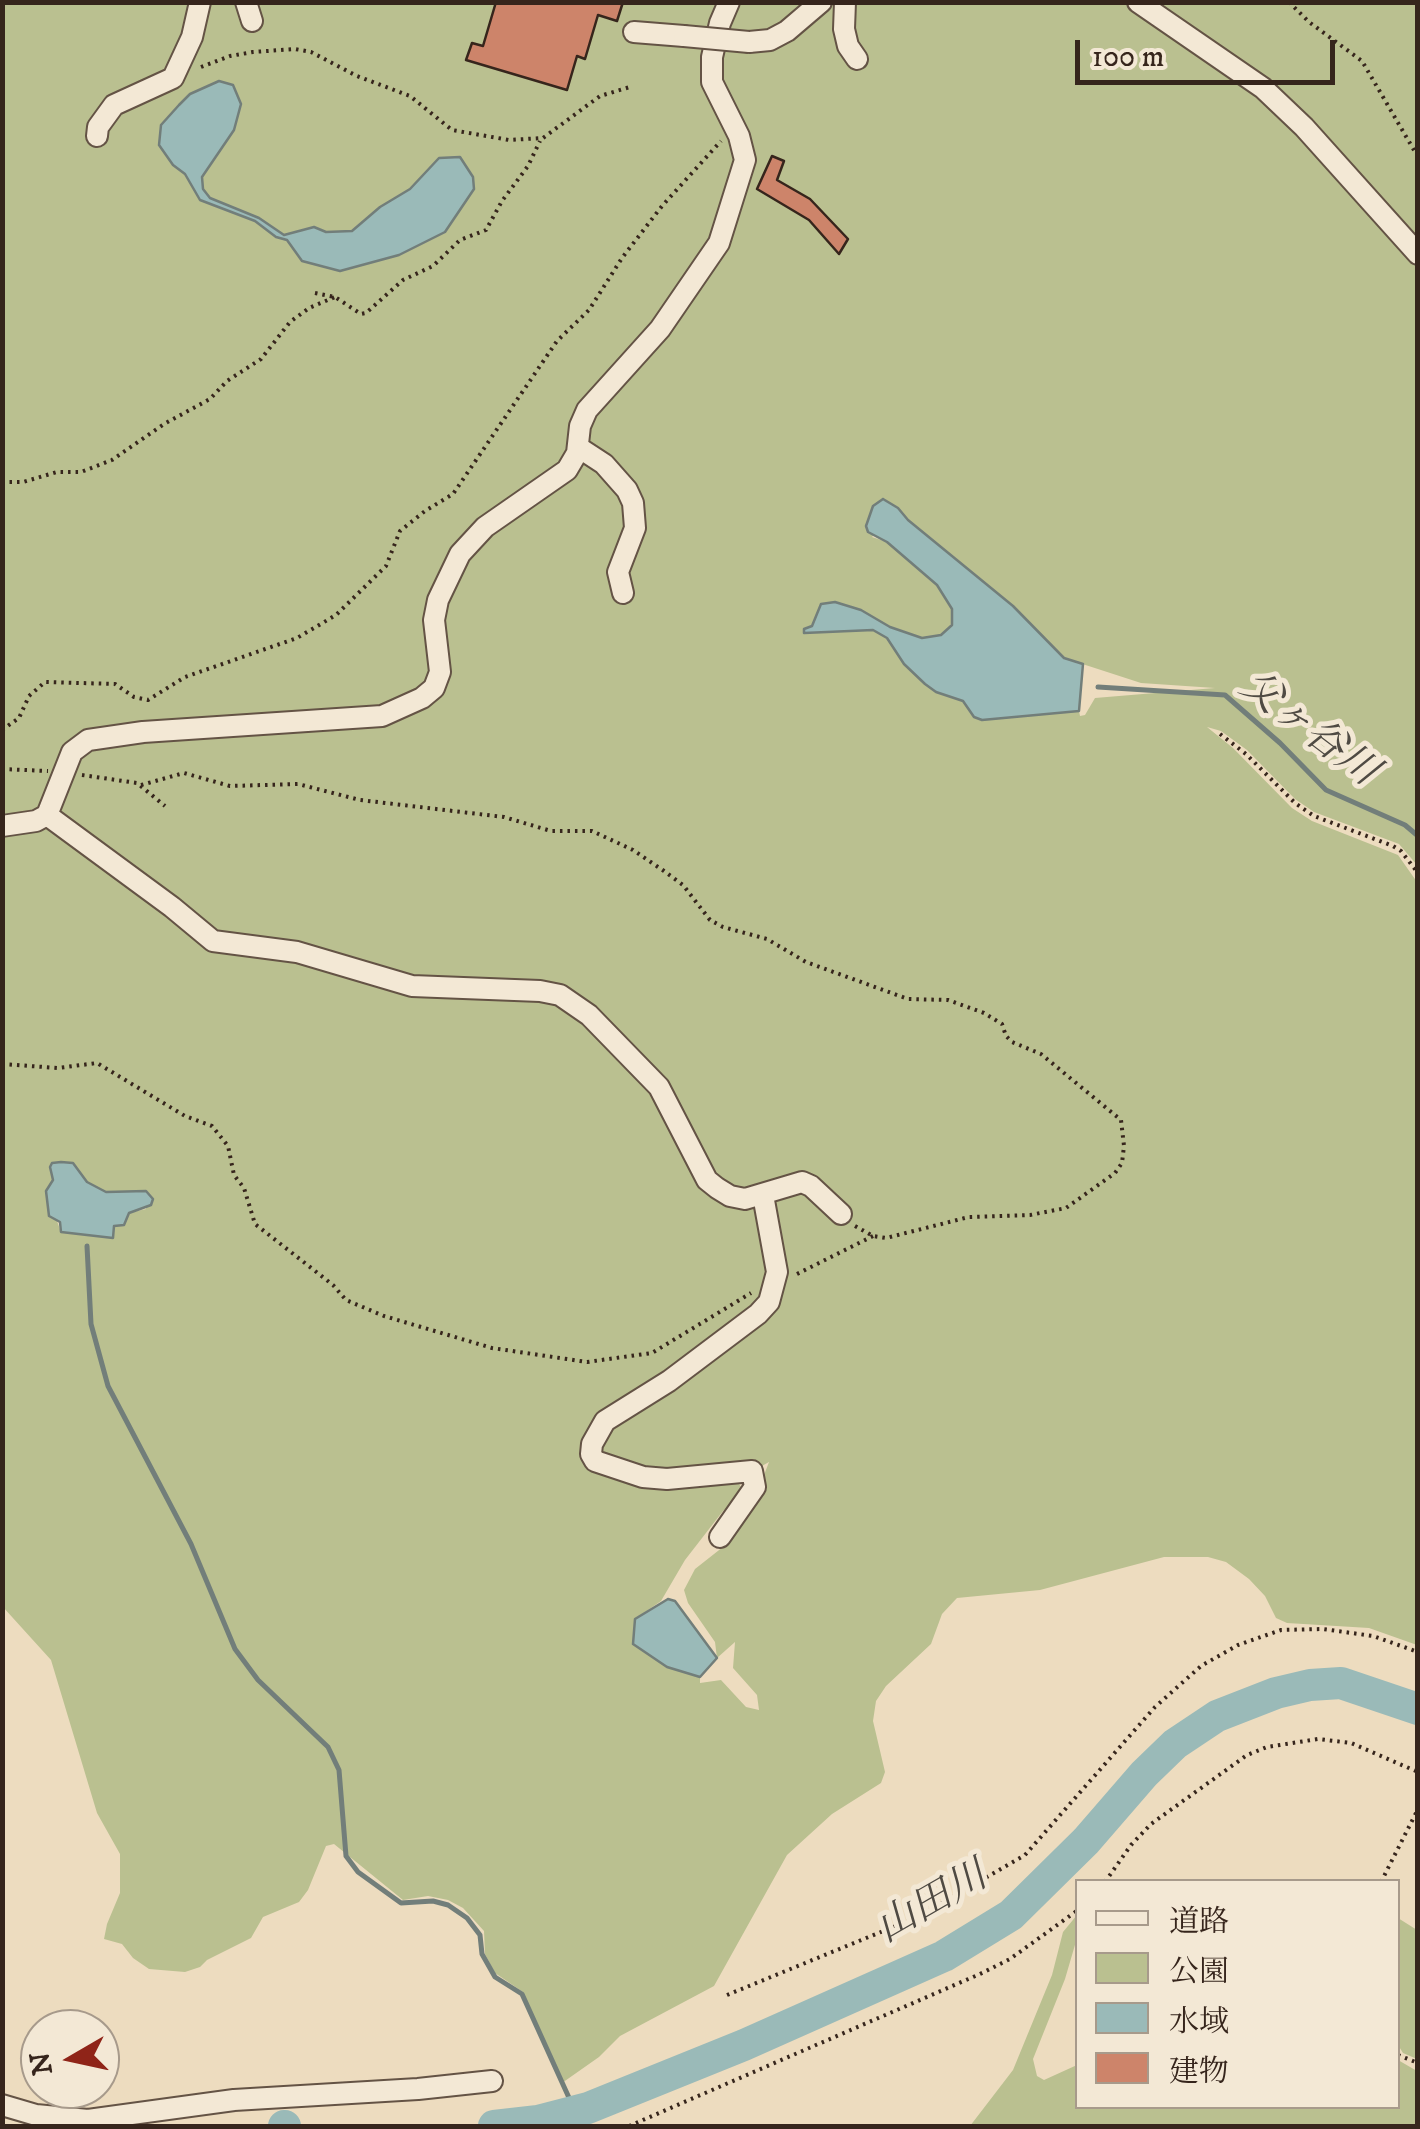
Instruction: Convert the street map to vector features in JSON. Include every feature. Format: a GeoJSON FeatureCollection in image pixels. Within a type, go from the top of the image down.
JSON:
{"type":"FeatureCollection","features":[{"type":"Feature","properties":{"kind":"street"},"geometry":{"type":"LineString","coordinates":[[96,136],[114,105],[173,78],[192,37],[200,2]]}},
{"type":"Feature","properties":{"kind":"street"},"geometry":{"type":"LineString","coordinates":[[2,826],[36,821],[47,815],[54,806],[72,752],[88,740],[142,732],[382,716],[422,698],[434,688],[440,672],[434,620],[447,577],[460,554],[485,527],[567,470],[578,447],[580,426],[587,410],[660,328],[713,256],[745,160],[739,136],[712,82],[712,56],[730,2]]}},
{"type":"Feature","properties":{"kind":"street"},"geometry":{"type":"LineString","coordinates":[[634,32],[749,42],[770,40],[787,32],[821,2]]}},
{"type":"Feature","properties":{"kind":"street"},"geometry":{"type":"LineString","coordinates":[[845,2],[844,29],[848,46],[857,59]]}},
{"type":"Feature","properties":{"kind":"street"},"geometry":{"type":"LineString","coordinates":[[1138,2],[1263,88],[1304,126],[1418,254]]}},
{"type":"Feature","properties":{"kind":"street"},"geometry":{"type":"LineString","coordinates":[[578,447],[604,464],[628,490],[633,503],[635,528],[618,572],[622,593]]}},
{"type":"Feature","properties":{"kind":"street"},"geometry":{"type":"LineString","coordinates":[[47,815],[172,906],[212,941],[297,952],[412,986],[540,991],[573,1002],[621,1045],[658,1087],[707,1180],[730,1196],[745,1199],[802,1182],[841,1214]]}},
{"type":"Feature","properties":{"kind":"street"},"geometry":{"type":"LineString","coordinates":[[720,1537],[748,1502],[755,1486],[752,1471],[667,1479],[643,1477],[595,1461],[592,1444],[605,1421],[669,1381],[769,1302],[776,1282],[776,1256],[762,1195]]}},
{"type":"Feature","properties":{"kind":"street"},"geometry":{"type":"LineString","coordinates":[[2,2106],[36,2115],[88,2120],[234,2100],[492,2080]]}},
{"type":"Feature","properties":{"kind":"path"},"geometry":{"type":"LineString","coordinates":[[1289,2],[1309,22],[1362,60],[1418,157]]}},
{"type":"Feature","properties":{"kind":"path"},"geometry":{"type":"LineString","coordinates":[[173,78],[230,56],[295,49],[311,52],[357,76],[410,96],[452,130],[509,140],[543,138]]}},
{"type":"Feature","properties":{"kind":"path"},"geometry":{"type":"LineString","coordinates":[[315,293],[335,297],[366,314],[403,280],[433,266],[460,240],[482,234],[543,138],[600,96],[630,87]]}},
{"type":"Feature","properties":{"kind":"path"},"geometry":{"type":"LineString","coordinates":[[2,730],[19,718],[29,696],[45,682],[114,684],[134,697],[148,700],[185,677],[285,642],[336,615],[386,566],[400,531],[453,494],[558,341],[589,310],[645,226],[733,126]]}},
{"type":"Feature","properties":{"kind":"path"},"geometry":{"type":"LineString","coordinates":[[2,482],[23,482],[57,472],[81,472],[112,460],[164,424],[210,400],[227,381],[268,352],[290,322],[309,308],[335,297]]}},
{"type":"Feature","properties":{"kind":"path"},"geometry":{"type":"LineString","coordinates":[[1220,734],[1295,803],[1314,816],[1402,851],[1418,873]]}},
{"type":"Feature","properties":{"kind":"path"},"geometry":{"type":"LineString","coordinates":[[2,769],[64,772],[142,785],[184,773],[230,786],[298,784],[360,800],[504,817],[551,831],[592,831],[633,850],[683,885],[710,920],[723,928],[767,939],[806,962],[908,999],[948,1000],[984,1012],[1002,1024],[1012,1042],[1040,1054],[1121,1120],[1122,1163],[1115,1173],[1066,1208],[1030,1215],[969,1217],[896,1237],[873,1236],[716,1312],[652,1353],[588,1362],[492,1348],[384,1316],[346,1300],[333,1284],[255,1224],[244,1188],[234,1175],[228,1146],[212,1126],[185,1116],[97,1063],[58,1068],[2,1064]]}},
{"type":"Feature","properties":{"kind":"path"},"geometry":{"type":"LineString","coordinates":[[142,785],[165,806]]}},
{"type":"Feature","properties":{"kind":"path"},"geometry":{"type":"LineString","coordinates":[[841,1214],[873,1236]]}},
{"type":"Feature","properties":{"kind":"path"},"geometry":{"type":"LineString","coordinates":[[727,1995],[920,1916],[1025,1855],[1154,1707],[1201,1666],[1238,1645],[1280,1630],[1324,1628],[1350,1630],[1418,1652]]}},
{"type":"Feature","properties":{"kind":"path"},"geometry":{"type":"LineString","coordinates":[[1108,1879],[1151,1824],[1247,1756],[1267,1747],[1318,1739],[1351,1743],[1418,1772]]}},
{"type":"Feature","properties":{"kind":"path"},"geometry":{"type":"LineString","coordinates":[[1383,1879],[1418,1809]]}},
{"type":"Feature","properties":{"kind":"path"},"geometry":{"type":"LineString","coordinates":[[629,2126],[980,1974],[1075,1912]]}},
{"type":"Feature","properties":{"kind":"green space"},"geometry":{"type":"Polygon","coordinates":[[[3,3],[1417,3],[1417,865],[1399,844],[1314,812],[1295,799],[1247,750],[1221,731],[1207,727],[1292,808],[1312,821],[1398,855],[1417,882],[1417,1645],[1369,1628],[1287,1623],[1276,1618],[1265,1596],[1249,1579],[1226,1562],[1208,1557],[1164,1557],[1040,1590],[957,1598],[942,1614],[931,1644],[886,1686],[876,1701],[873,1721],[885,1772],[881,1783],[832,1814],[787,1855],[714,1986],[620,2036],[599,2057],[562,2083],[523,1992],[495,1973],[485,1954],[484,1931],[463,1908],[428,1896],[403,1900],[334,1844],[326,1846],[299,1902],[263,1917],[251,1938],[200,1967],[185,1972],[149,1969],[122,1944],[104,1939],[120,1893],[120,1854],[97,1813],[51,1660],[3,1607],[3,3]],[[898,508],[872,537],[887,542],[937,585],[954,616],[948,631],[922,638],[890,627],[861,610],[805,629],[804,633],[873,630],[887,638],[904,664],[925,684],[963,701],[974,717],[982,720],[1079,711],[1080,716],[1085,715],[1095,698],[1215,688],[1141,683],[1064,658],[1013,606],[898,508]],[[72,1163],[50,1167],[53,1180],[46,1191],[61,1232],[113,1238],[114,1226],[129,1213],[146,1209],[146,1191],[106,1192],[87,1182],[72,1163]],[[769,1462],[737,1480],[741,1487],[738,1499],[723,1511],[685,1560],[661,1601],[635,1619],[667,1667],[700,1677],[700,1683],[721,1680],[746,1707],[759,1710],[757,1695],[733,1668],[735,1642],[717,1658],[715,1642],[688,1603],[684,1590],[695,1569],[728,1543],[756,1496],[769,1462]]]}},
{"type":"Feature","properties":{"kind":"green space"},"geometry":{"type":"Polygon","coordinates":[[[1075,1917],[1075,1945],[1065,1979],[1033,2059],[1037,2076],[1044,2080],[1075,2066],[1075,2109],[1400,2109],[1400,2061],[1417,2071],[1417,2126],[970,2126],[1013,2070],[1052,1975],[1063,1932],[1075,1917]]]}},
{"type":"Feature","properties":{"kind":"green space"},"geometry":{"type":"Polygon","coordinates":[[[1400,1919],[1417,1930],[1417,2059],[1403,2053],[1400,1919]]]}},
{"type":"Feature","properties":{"kind":"water"},"geometry":{"type":"Polygon","coordinates":[[[219,81],[233,85],[241,104],[234,130],[202,177],[203,189],[210,198],[259,218],[284,235],[314,227],[326,232],[352,231],[380,207],[410,189],[439,158],[460,157],[473,177],[474,189],[445,232],[399,255],[340,271],[302,261],[287,240],[276,237],[255,221],[200,200],[185,174],[159,145],[161,125],[179,105],[190,94],[219,81]]]}},
{"type":"Feature","properties":{"kind":"water"},"geometry":{"type":"Polygon","coordinates":[[[883,499],[1013,606],[1064,658],[1083,664],[1079,711],[982,720],[974,717],[963,701],[925,684],[904,664],[887,638],[873,630],[804,633],[804,629],[812,626],[821,604],[835,602],[922,638],[941,635],[952,625],[952,609],[937,585],[887,542],[868,532],[866,526],[873,506],[883,499]]]}},
{"type":"Feature","properties":{"kind":"water"},"geometry":{"type":"Polygon","coordinates":[[[52,1163],[73,1163],[87,1182],[106,1192],[146,1191],[153,1199],[151,1205],[129,1213],[124,1225],[114,1226],[113,1238],[61,1232],[60,1222],[49,1216],[46,1191],[53,1180],[52,1163]]]}},
{"type":"Feature","properties":{"kind":"water"},"geometry":{"type":"Polygon","coordinates":[[[668,1599],[675,1601],[717,1658],[700,1677],[667,1667],[633,1644],[635,1619],[668,1599]]]}},
{"type":"Feature","properties":{"kind":"building"},"geometry":{"type":"Polygon","coordinates":[[[496,2],[623,2],[617,21],[598,15],[585,59],[577,56],[567,90],[466,60],[472,43],[483,46],[496,2]]]}},
{"type":"Feature","properties":{"kind":"building"},"geometry":{"type":"Polygon","coordinates":[[[772,156],[784,161],[777,180],[810,199],[848,239],[839,254],[809,220],[757,189],[772,156]]]}},
{"type":"Feature","properties":{"kind":"waterway","name":"父ヶ谷川"},"geometry":{"type":"LineString","coordinates":[[1098,687],[1225,695],[1326,790],[1405,825],[1418,836]]}},
{"type":"Feature","properties":{"kind":"waterway"},"geometry":{"type":"LineString","coordinates":[[87,1246],[91,1324],[108,1386],[191,1544],[235,1649],[258,1680],[328,1747],[339,1770],[346,1856],[358,1872],[401,1903],[433,1901],[448,1905],[467,1918],[480,1935],[482,1954],[495,1977],[522,1994],[575,2111]]}},
{"type":"Feature","properties":{"kind":"waterway","name":"山田川"},"geometry":{"type":"LineString","coordinates":[[494,2126],[538,2121],[588,2108],[744,2045],[944,1956],[1011,1915],[1175,1744],[1217,1716],[1276,1693],[1341,1683],[1418,1709]]}}]}
